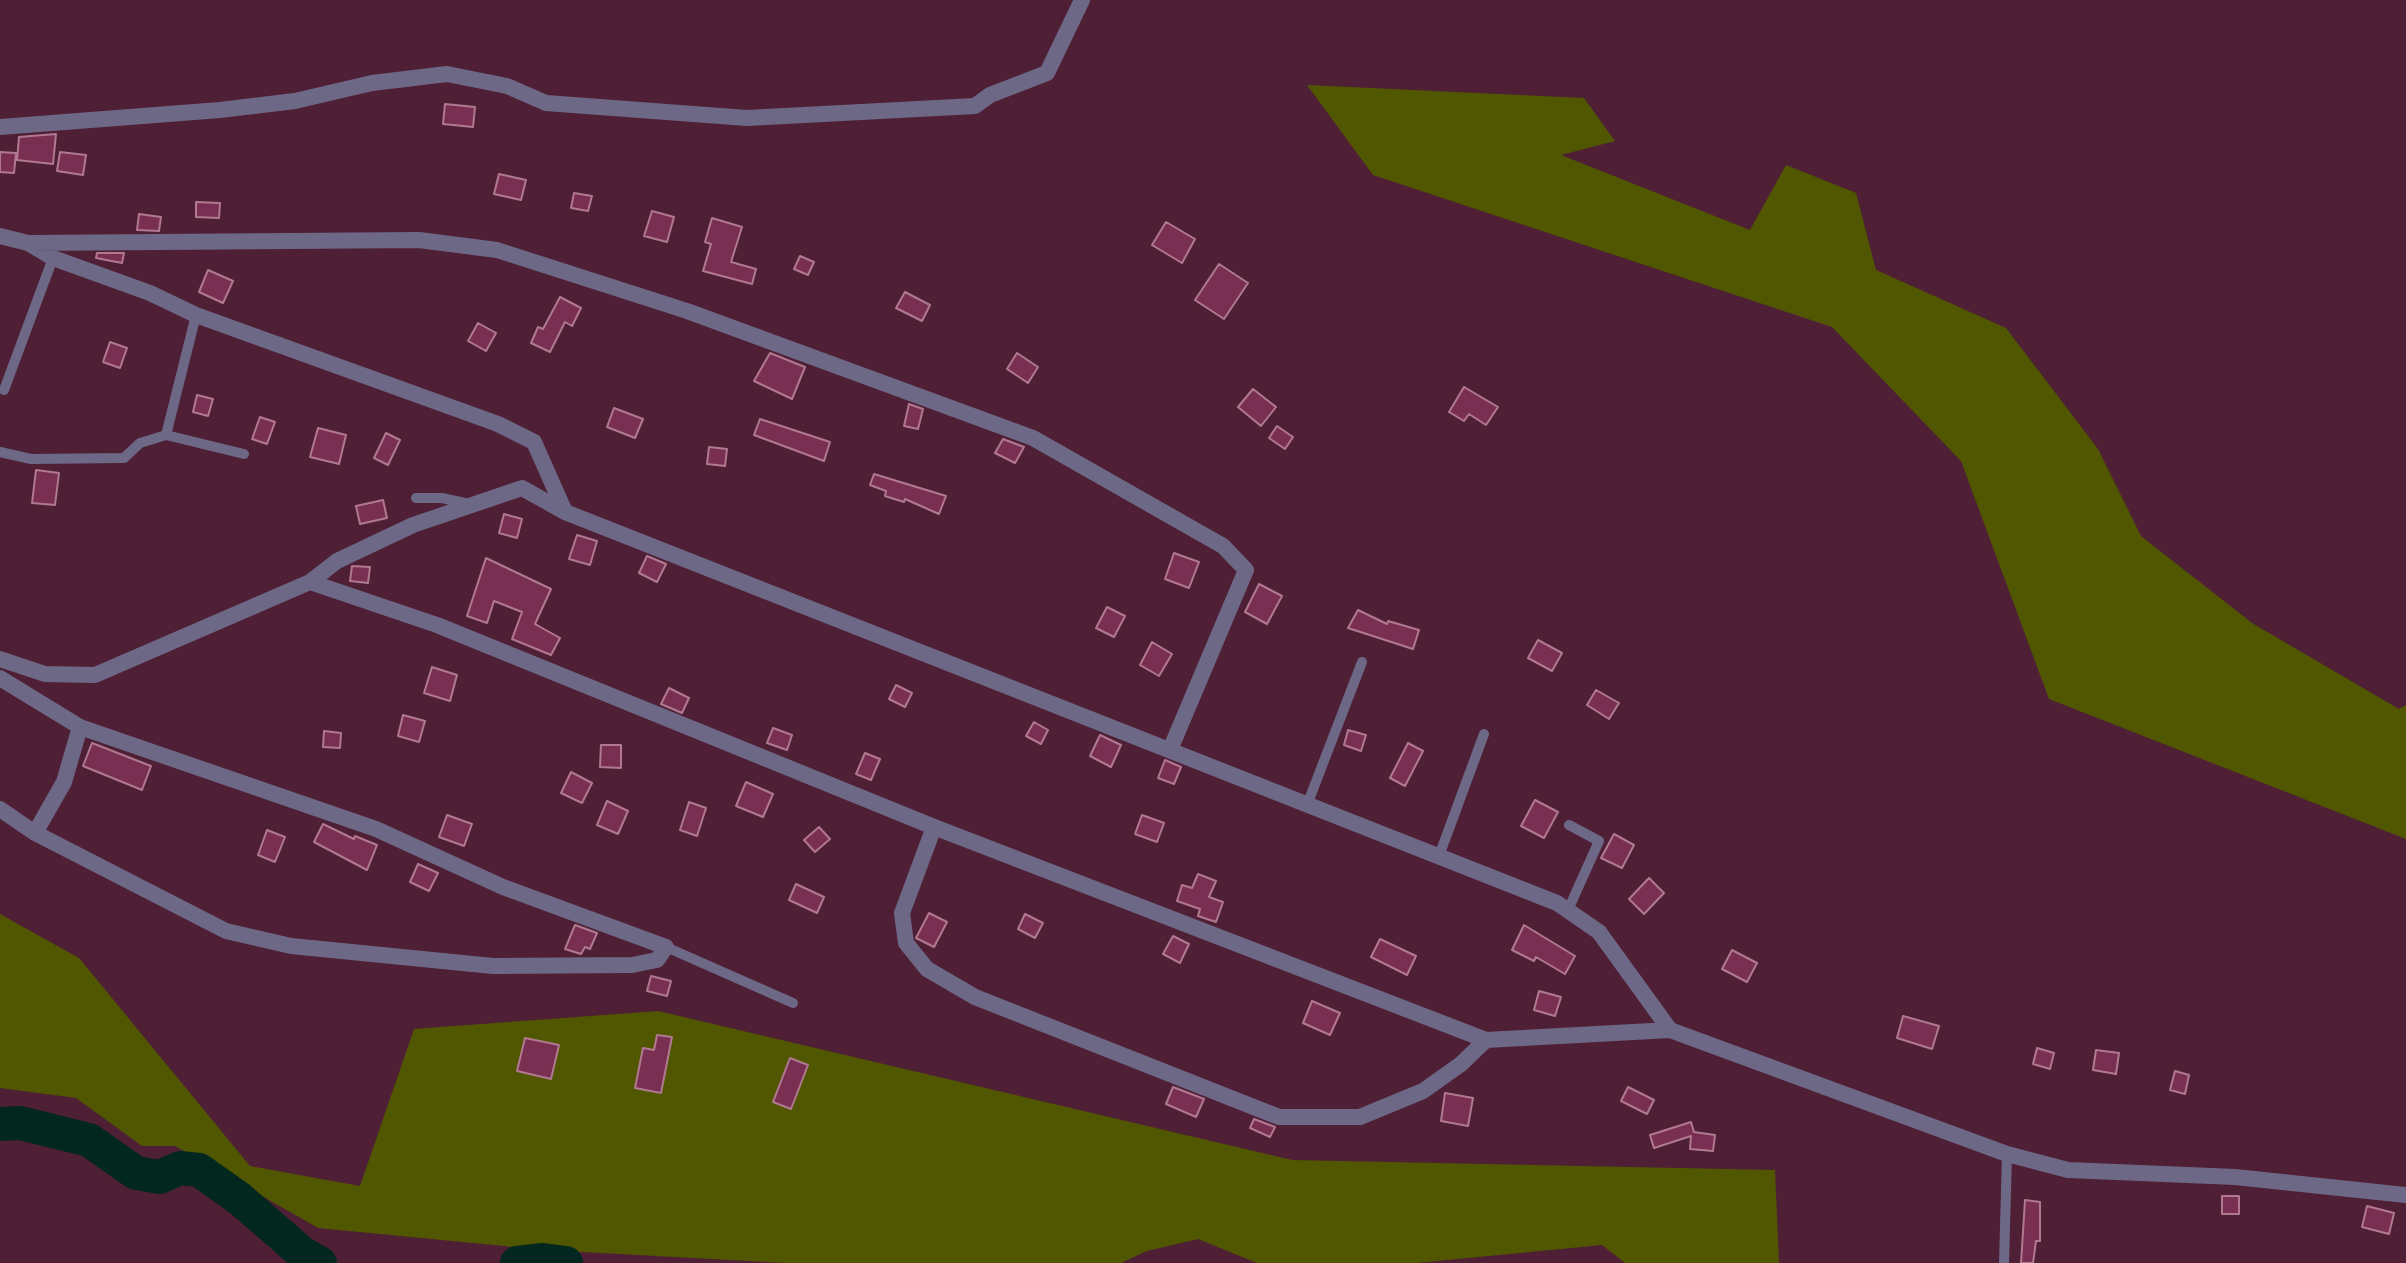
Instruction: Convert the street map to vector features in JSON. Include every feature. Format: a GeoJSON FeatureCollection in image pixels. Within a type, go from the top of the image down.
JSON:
{"type":"FeatureCollection","features":[{"type":"Feature","properties":{"kind":"street"},"geometry":{"type":"LineString","coordinates":[[0,127],[220,110],[295,101],[372,83],[447,74],[507,86],[546,103],[747,118],[961,108],[975,106],[990,95],[1047,73],[1082,0]]}},
{"type":"Feature","properties":{"kind":"street"},"geometry":{"type":"LineString","coordinates":[[0,236],[28,243],[419,240],[497,250],[687,311],[1033,438],[1223,546],[1246,570],[1170,750]]}},
{"type":"Feature","properties":{"kind":"street"},"geometry":{"type":"LineString","coordinates":[[28,243],[53,258],[150,293],[196,315],[498,424],[534,442],[565,512]]}},
{"type":"Feature","properties":{"kind":"street"},"geometry":{"type":"LineString","coordinates":[[0,659],[45,674],[95,675],[310,582],[337,561],[413,525],[522,488],[565,512],[1439,856],[1568,910],[1599,932],[1670,1030]]}},
{"type":"Feature","properties":{"kind":"street"},"geometry":{"type":"LineString","coordinates":[[310,582],[437,625],[934,827],[1486,1040],[1670,1030],[2007,1154],[2068,1170],[2235,1177],[2406,1195]]}},
{"type":"Feature","properties":{"kind":"street"},"geometry":{"type":"LineString","coordinates":[[0,678],[80,727],[376,829],[503,887],[666,947],[657,960],[632,965],[493,966],[291,946],[226,931],[35,833],[0,809]]}},
{"type":"Feature","properties":{"kind":"street"},"geometry":{"type":"LineString","coordinates":[[35,833],[64,782],[80,727]]}},
{"type":"Feature","properties":{"kind":"street"},"geometry":{"type":"LineString","coordinates":[[934,827],[902,913],[906,943],[927,969],[975,997],[1279,1117],[1360,1117],[1423,1091],[1461,1064],[1486,1040]]}},
{"type":"Feature","properties":{"kind":"lane"},"geometry":{"type":"LineString","coordinates":[[4,390],[53,258]]}},
{"type":"Feature","properties":{"kind":"lane"},"geometry":{"type":"LineString","coordinates":[[166,435],[196,315]]}},
{"type":"Feature","properties":{"kind":"lane"},"geometry":{"type":"LineString","coordinates":[[0,452],[31,459],[124,458],[140,443],[166,435],[244,454]]}},
{"type":"Feature","properties":{"kind":"lane"},"geometry":{"type":"LineString","coordinates":[[416,498],[442,498],[469,505]]}},
{"type":"Feature","properties":{"kind":"lane"},"geometry":{"type":"LineString","coordinates":[[1307,805],[1362,662]]}},
{"type":"Feature","properties":{"kind":"lane"},"geometry":{"type":"LineString","coordinates":[[1439,856],[1484,734]]}},
{"type":"Feature","properties":{"kind":"lane"},"geometry":{"type":"LineString","coordinates":[[1568,910],[1599,841],[1569,825]]}},
{"type":"Feature","properties":{"kind":"lane"},"geometry":{"type":"LineString","coordinates":[[666,947],[793,1003]]}},
{"type":"Feature","properties":{"kind":"lane"},"geometry":{"type":"LineString","coordinates":[[2004,1263],[2007,1154]]}},
{"type":"Feature","properties":{"kind":"shaded area"},"geometry":{"type":"Polygon","coordinates":[[[1307,85],[1584,98],[1615,141],[1561,155],[1750,230],[1786,165],[1856,193],[1876,270],[2006,328],[2098,449],[2141,536],[2252,623],[2399,709],[2406,705],[2406,839],[2049,699],[1961,461],[1832,327],[1373,175],[1307,85]]]}},
{"type":"Feature","properties":{"kind":"shaded area"},"geometry":{"type":"Polygon","coordinates":[[[0,914],[79,958],[250,1166],[360,1186],[414,1029],[658,1011],[1292,1160],[1775,1170],[1779,1263],[1625,1263],[1602,1245],[1417,1263],[1257,1263],[1198,1239],[1147,1251],[1121,1263],[786,1263],[545,1250],[318,1228],[175,1146],[142,1146],[76,1098],[0,1088],[0,914]]]}},
{"type":"Feature","properties":{"kind":"building"},"geometry":{"type":"Polygon","coordinates":[[[445,104],[475,107],[473,127],[443,124],[445,104]]]}},
{"type":"Feature","properties":{"kind":"building"},"geometry":{"type":"Polygon","coordinates":[[[56,134],[53,164],[17,160],[19,137],[56,134]]]}},
{"type":"Feature","properties":{"kind":"building"},"geometry":{"type":"Polygon","coordinates":[[[0,152],[16,153],[14,173],[0,172],[0,152]]]}},
{"type":"Feature","properties":{"kind":"building"},"geometry":{"type":"Polygon","coordinates":[[[60,152],[86,155],[83,175],[57,171],[60,152]]]}},
{"type":"Feature","properties":{"kind":"building"},"geometry":{"type":"Polygon","coordinates":[[[499,174],[526,180],[521,200],[494,194],[499,174]]]}},
{"type":"Feature","properties":{"kind":"building"},"geometry":{"type":"Polygon","coordinates":[[[574,193],[592,196],[588,211],[571,208],[574,193]]]}},
{"type":"Feature","properties":{"kind":"building"},"geometry":{"type":"Polygon","coordinates":[[[196,202],[220,203],[219,218],[196,217],[196,202]]]}},
{"type":"Feature","properties":{"kind":"building"},"geometry":{"type":"Polygon","coordinates":[[[652,211],[674,217],[667,242],[644,236],[652,211]]]}},
{"type":"Feature","properties":{"kind":"building"},"geometry":{"type":"Polygon","coordinates":[[[139,214],[161,217],[159,231],[137,230],[139,214]]]}},
{"type":"Feature","properties":{"kind":"building"},"geometry":{"type":"Polygon","coordinates":[[[712,218],[742,227],[731,262],[756,269],[752,284],[703,271],[711,244],[705,242],[712,218]]]}},
{"type":"Feature","properties":{"kind":"building"},"geometry":{"type":"Polygon","coordinates":[[[1166,222],[1195,239],[1182,263],[1152,245],[1166,222]]]}},
{"type":"Feature","properties":{"kind":"building"},"geometry":{"type":"Polygon","coordinates":[[[97,253],[124,253],[122,263],[96,258],[97,253]]]}},
{"type":"Feature","properties":{"kind":"building"},"geometry":{"type":"Polygon","coordinates":[[[800,256],[814,262],[808,275],[794,269],[800,256]]]}},
{"type":"Feature","properties":{"kind":"building"},"geometry":{"type":"Polygon","coordinates":[[[1219,264],[1248,283],[1224,319],[1195,300],[1219,264]]]}},
{"type":"Feature","properties":{"kind":"building"},"geometry":{"type":"Polygon","coordinates":[[[208,270],[233,281],[223,303],[199,292],[208,270]]]}},
{"type":"Feature","properties":{"kind":"building"},"geometry":{"type":"Polygon","coordinates":[[[905,292],[930,305],[922,321],[896,308],[905,292]]]}},
{"type":"Feature","properties":{"kind":"building"},"geometry":{"type":"Polygon","coordinates":[[[560,297],[581,308],[572,326],[565,322],[550,352],[531,343],[538,327],[543,329],[560,297]]]}},
{"type":"Feature","properties":{"kind":"building"},"geometry":{"type":"Polygon","coordinates":[[[478,323],[496,333],[486,351],[468,341],[478,323]]]}},
{"type":"Feature","properties":{"kind":"building"},"geometry":{"type":"Polygon","coordinates":[[[110,342],[127,348],[120,368],[103,362],[110,342]]]}},
{"type":"Feature","properties":{"kind":"building"},"geometry":{"type":"Polygon","coordinates":[[[770,353],[805,367],[792,399],[754,381],[770,353]]]}},
{"type":"Feature","properties":{"kind":"building"},"geometry":{"type":"Polygon","coordinates":[[[1017,353],[1038,367],[1028,383],[1007,369],[1017,353]]]}},
{"type":"Feature","properties":{"kind":"building"},"geometry":{"type":"Polygon","coordinates":[[[1464,387],[1498,407],[1486,425],[1469,414],[1464,421],[1449,412],[1464,387]]]}},
{"type":"Feature","properties":{"kind":"building"},"geometry":{"type":"Polygon","coordinates":[[[1253,389],[1276,407],[1261,426],[1238,407],[1253,389]]]}},
{"type":"Feature","properties":{"kind":"building"},"geometry":{"type":"Polygon","coordinates":[[[197,395],[213,399],[208,416],[193,412],[197,395]]]}},
{"type":"Feature","properties":{"kind":"building"},"geometry":{"type":"Polygon","coordinates":[[[909,404],[923,409],[918,429],[904,426],[909,404]]]}},
{"type":"Feature","properties":{"kind":"building"},"geometry":{"type":"Polygon","coordinates":[[[614,408],[643,419],[635,438],[607,427],[614,408]]]}},
{"type":"Feature","properties":{"kind":"building"},"geometry":{"type":"Polygon","coordinates":[[[260,417],[275,422],[267,444],[252,439],[260,417]]]}},
{"type":"Feature","properties":{"kind":"building"},"geometry":{"type":"Polygon","coordinates":[[[760,419],[830,442],[824,461],[754,435],[760,419]]]}},
{"type":"Feature","properties":{"kind":"building"},"geometry":{"type":"Polygon","coordinates":[[[1277,426],[1293,437],[1285,449],[1269,438],[1277,426]]]}},
{"type":"Feature","properties":{"kind":"building"},"geometry":{"type":"Polygon","coordinates":[[[318,428],[346,435],[339,464],[310,457],[318,428]]]}},
{"type":"Feature","properties":{"kind":"building"},"geometry":{"type":"Polygon","coordinates":[[[386,433],[400,440],[388,465],[374,458],[386,433]]]}},
{"type":"Feature","properties":{"kind":"building"},"geometry":{"type":"Polygon","coordinates":[[[1003,439],[1024,447],[1015,463],[995,453],[1003,439]]]}},
{"type":"Feature","properties":{"kind":"building"},"geometry":{"type":"Polygon","coordinates":[[[709,447],[727,449],[725,466],[707,464],[709,447]]]}},
{"type":"Feature","properties":{"kind":"building"},"geometry":{"type":"Polygon","coordinates":[[[36,470],[59,473],[55,505],[32,503],[36,470]]]}},
{"type":"Feature","properties":{"kind":"building"},"geometry":{"type":"Polygon","coordinates":[[[874,474],[946,496],[939,514],[905,499],[904,502],[885,496],[886,491],[870,485],[874,474]]]}},
{"type":"Feature","properties":{"kind":"building"},"geometry":{"type":"Polygon","coordinates":[[[383,500],[387,518],[360,524],[356,506],[383,500]]]}},
{"type":"Feature","properties":{"kind":"building"},"geometry":{"type":"Polygon","coordinates":[[[504,514],[522,519],[517,538],[499,533],[504,514]]]}},
{"type":"Feature","properties":{"kind":"building"},"geometry":{"type":"Polygon","coordinates":[[[577,535],[597,541],[590,565],[569,559],[577,535]]]}},
{"type":"Feature","properties":{"kind":"building"},"geometry":{"type":"Polygon","coordinates":[[[1174,553],[1199,562],[1189,588],[1165,579],[1174,553]]]}},
{"type":"Feature","properties":{"kind":"building"},"geometry":{"type":"Polygon","coordinates":[[[647,556],[666,564],[657,582],[639,573],[647,556]]]}},
{"type":"Feature","properties":{"kind":"building"},"geometry":{"type":"Polygon","coordinates":[[[486,558],[551,589],[535,624],[560,638],[551,655],[512,639],[522,612],[494,601],[487,623],[467,616],[486,558]]]}},
{"type":"Feature","properties":{"kind":"building"},"geometry":{"type":"Polygon","coordinates":[[[352,566],[370,567],[368,583],[350,581],[352,566]]]}},
{"type":"Feature","properties":{"kind":"building"},"geometry":{"type":"Polygon","coordinates":[[[1259,584],[1282,596],[1267,624],[1245,612],[1259,584]]]}},
{"type":"Feature","properties":{"kind":"building"},"geometry":{"type":"Polygon","coordinates":[[[1107,607],[1125,616],[1114,637],[1096,628],[1107,607]]]}},
{"type":"Feature","properties":{"kind":"building"},"geometry":{"type":"Polygon","coordinates":[[[1358,610],[1387,624],[1388,621],[1419,630],[1413,649],[1348,628],[1358,610]]]}},
{"type":"Feature","properties":{"kind":"building"},"geometry":{"type":"Polygon","coordinates":[[[1538,640],[1562,653],[1552,671],[1528,658],[1538,640]]]}},
{"type":"Feature","properties":{"kind":"building"},"geometry":{"type":"Polygon","coordinates":[[[1152,642],[1172,654],[1159,676],[1140,665],[1152,642]]]}},
{"type":"Feature","properties":{"kind":"building"},"geometry":{"type":"Polygon","coordinates":[[[432,667],[457,675],[450,701],[424,693],[432,667]]]}},
{"type":"Feature","properties":{"kind":"building"},"geometry":{"type":"Polygon","coordinates":[[[896,685],[912,693],[905,707],[889,699],[896,685]]]}},
{"type":"Feature","properties":{"kind":"building"},"geometry":{"type":"Polygon","coordinates":[[[669,688],[689,698],[682,713],[661,704],[669,688]]]}},
{"type":"Feature","properties":{"kind":"building"},"geometry":{"type":"Polygon","coordinates":[[[1596,690],[1619,703],[1609,719],[1587,705],[1596,690]]]}},
{"type":"Feature","properties":{"kind":"building"},"geometry":{"type":"Polygon","coordinates":[[[403,715],[425,721],[419,742],[398,736],[403,715]]]}},
{"type":"Feature","properties":{"kind":"building"},"geometry":{"type":"Polygon","coordinates":[[[1034,722],[1048,730],[1041,744],[1026,736],[1034,722]]]}},
{"type":"Feature","properties":{"kind":"building"},"geometry":{"type":"Polygon","coordinates":[[[773,728],[792,735],[787,750],[767,743],[773,728]]]}},
{"type":"Feature","properties":{"kind":"building"},"geometry":{"type":"Polygon","coordinates":[[[1348,730],[1366,735],[1361,751],[1344,745],[1348,730]]]}},
{"type":"Feature","properties":{"kind":"building"},"geometry":{"type":"Polygon","coordinates":[[[324,731],[341,733],[340,748],[323,747],[324,731]]]}},
{"type":"Feature","properties":{"kind":"building"},"geometry":{"type":"Polygon","coordinates":[[[1100,735],[1121,745],[1111,767],[1090,756],[1100,735]]]}},
{"type":"Feature","properties":{"kind":"building"},"geometry":{"type":"Polygon","coordinates":[[[92,743],[151,766],[142,790],[83,766],[92,743]]]}},
{"type":"Feature","properties":{"kind":"building"},"geometry":{"type":"Polygon","coordinates":[[[1408,743],[1423,751],[1405,786],[1390,778],[1408,743]]]}},
{"type":"Feature","properties":{"kind":"building"},"geometry":{"type":"Polygon","coordinates":[[[601,745],[621,745],[621,768],[600,767],[601,745]]]}},
{"type":"Feature","properties":{"kind":"building"},"geometry":{"type":"Polygon","coordinates":[[[865,753],[880,759],[871,780],[856,774],[865,753]]]}},
{"type":"Feature","properties":{"kind":"building"},"geometry":{"type":"Polygon","coordinates":[[[1165,760],[1181,767],[1174,784],[1158,778],[1165,760]]]}},
{"type":"Feature","properties":{"kind":"building"},"geometry":{"type":"Polygon","coordinates":[[[571,772],[592,783],[582,803],[561,793],[571,772]]]}},
{"type":"Feature","properties":{"kind":"building"},"geometry":{"type":"Polygon","coordinates":[[[746,782],[773,794],[763,817],[736,806],[746,782]]]}},
{"type":"Feature","properties":{"kind":"building"},"geometry":{"type":"Polygon","coordinates":[[[1535,800],[1558,812],[1544,838],[1521,826],[1535,800]]]}},
{"type":"Feature","properties":{"kind":"building"},"geometry":{"type":"Polygon","coordinates":[[[607,801],[628,811],[618,834],[597,825],[607,801]]]}},
{"type":"Feature","properties":{"kind":"building"},"geometry":{"type":"Polygon","coordinates":[[[689,802],[706,808],[697,836],[680,830],[689,802]]]}},
{"type":"Feature","properties":{"kind":"building"},"geometry":{"type":"Polygon","coordinates":[[[447,815],[472,824],[464,846],[439,837],[447,815]]]}},
{"type":"Feature","properties":{"kind":"building"},"geometry":{"type":"Polygon","coordinates":[[[1142,815],[1164,823],[1157,842],[1135,834],[1142,815]]]}},
{"type":"Feature","properties":{"kind":"building"},"geometry":{"type":"Polygon","coordinates":[[[323,824],[354,839],[355,836],[377,845],[367,870],[314,842],[323,824]]]}},
{"type":"Feature","properties":{"kind":"building"},"geometry":{"type":"Polygon","coordinates":[[[819,827],[830,839],[815,852],[804,840],[819,827]]]}},
{"type":"Feature","properties":{"kind":"building"},"geometry":{"type":"Polygon","coordinates":[[[267,830],[285,837],[275,862],[258,855],[267,830]]]}},
{"type":"Feature","properties":{"kind":"building"},"geometry":{"type":"Polygon","coordinates":[[[1614,834],[1634,845],[1622,868],[1601,858],[1614,834]]]}},
{"type":"Feature","properties":{"kind":"building"},"geometry":{"type":"Polygon","coordinates":[[[418,864],[438,873],[429,891],[410,882],[418,864]]]}},
{"type":"Feature","properties":{"kind":"building"},"geometry":{"type":"Polygon","coordinates":[[[1198,874],[1216,881],[1209,897],[1223,902],[1216,922],[1198,916],[1200,909],[1177,901],[1182,885],[1192,888],[1198,874]]]}},
{"type":"Feature","properties":{"kind":"building"},"geometry":{"type":"Polygon","coordinates":[[[1649,878],[1664,893],[1644,914],[1629,899],[1649,878]]]}},
{"type":"Feature","properties":{"kind":"building"},"geometry":{"type":"Polygon","coordinates":[[[796,884],[824,897],[817,913],[789,900],[796,884]]]}},
{"type":"Feature","properties":{"kind":"building"},"geometry":{"type":"Polygon","coordinates":[[[929,913],[947,922],[934,947],[916,938],[929,913]]]}},
{"type":"Feature","properties":{"kind":"building"},"geometry":{"type":"Polygon","coordinates":[[[1025,914],[1043,923],[1035,938],[1018,929],[1025,914]]]}},
{"type":"Feature","properties":{"kind":"building"},"geometry":{"type":"Polygon","coordinates":[[[575,925],[597,933],[590,949],[585,947],[581,954],[565,949],[575,925]]]}},
{"type":"Feature","properties":{"kind":"building"},"geometry":{"type":"Polygon","coordinates":[[[1524,925],[1575,956],[1565,974],[1536,957],[1534,961],[1512,950],[1524,925]]]}},
{"type":"Feature","properties":{"kind":"building"},"geometry":{"type":"Polygon","coordinates":[[[1173,936],[1189,944],[1180,963],[1163,954],[1173,936]]]}},
{"type":"Feature","properties":{"kind":"building"},"geometry":{"type":"Polygon","coordinates":[[[1380,939],[1416,956],[1407,975],[1371,957],[1380,939]]]}},
{"type":"Feature","properties":{"kind":"building"},"geometry":{"type":"Polygon","coordinates":[[[1732,950],[1757,963],[1747,982],[1722,969],[1732,950]]]}},
{"type":"Feature","properties":{"kind":"building"},"geometry":{"type":"Polygon","coordinates":[[[651,976],[671,981],[667,996],[647,991],[651,976]]]}},
{"type":"Feature","properties":{"kind":"building"},"geometry":{"type":"Polygon","coordinates":[[[1539,991],[1561,997],[1555,1016],[1534,1010],[1539,991]]]}},
{"type":"Feature","properties":{"kind":"building"},"geometry":{"type":"Polygon","coordinates":[[[1312,1001],[1340,1013],[1330,1035],[1303,1023],[1312,1001]]]}},
{"type":"Feature","properties":{"kind":"building"},"geometry":{"type":"Polygon","coordinates":[[[1903,1016],[1939,1026],[1932,1049],[1897,1038],[1903,1016]]]}},
{"type":"Feature","properties":{"kind":"building"},"geometry":{"type":"Polygon","coordinates":[[[657,1035],[672,1037],[661,1093],[635,1088],[643,1048],[654,1050],[657,1035]]]}},
{"type":"Feature","properties":{"kind":"building"},"geometry":{"type":"Polygon","coordinates":[[[525,1038],[559,1045],[551,1079],[517,1071],[525,1038]]]}},
{"type":"Feature","properties":{"kind":"building"},"geometry":{"type":"Polygon","coordinates":[[[2037,1048],[2054,1053],[2050,1069],[2033,1064],[2037,1048]]]}},
{"type":"Feature","properties":{"kind":"building"},"geometry":{"type":"Polygon","coordinates":[[[2096,1050],[2119,1053],[2116,1074],[2093,1070],[2096,1050]]]}},
{"type":"Feature","properties":{"kind":"building"},"geometry":{"type":"Polygon","coordinates":[[[790,1058],[808,1065],[791,1109],[773,1102],[790,1058]]]}},
{"type":"Feature","properties":{"kind":"building"},"geometry":{"type":"Polygon","coordinates":[[[2175,1071],[2189,1075],[2185,1094],[2170,1090],[2175,1071]]]}},
{"type":"Feature","properties":{"kind":"building"},"geometry":{"type":"Polygon","coordinates":[[[1173,1087],[1204,1099],[1196,1117],[1166,1104],[1173,1087]]]}},
{"type":"Feature","properties":{"kind":"building"},"geometry":{"type":"Polygon","coordinates":[[[1628,1087],[1654,1100],[1647,1114],[1621,1101],[1628,1087]]]}},
{"type":"Feature","properties":{"kind":"building"},"geometry":{"type":"Polygon","coordinates":[[[1445,1093],[1473,1098],[1468,1126],[1441,1121],[1445,1093]]]}},
{"type":"Feature","properties":{"kind":"building"},"geometry":{"type":"Polygon","coordinates":[[[1254,1119],[1275,1127],[1270,1137],[1250,1128],[1254,1119]]]}},
{"type":"Feature","properties":{"kind":"building"},"geometry":{"type":"Polygon","coordinates":[[[1691,1122],[1694,1132],[1715,1135],[1713,1151],[1690,1149],[1691,1136],[1654,1148],[1650,1135],[1691,1122]]]}},
{"type":"Feature","properties":{"kind":"building"},"geometry":{"type":"Polygon","coordinates":[[[2222,1196],[2239,1196],[2239,1214],[2222,1214],[2222,1196]]]}},
{"type":"Feature","properties":{"kind":"building"},"geometry":{"type":"Polygon","coordinates":[[[2025,1200],[2040,1202],[2040,1241],[2036,1241],[2033,1263],[2021,1263],[2025,1200]]]}},
{"type":"Feature","properties":{"kind":"building"},"geometry":{"type":"Polygon","coordinates":[[[2367,1206],[2394,1213],[2389,1234],[2362,1227],[2367,1206]]]}},
{"type":"Feature","properties":{"kind":"waterway"},"geometry":{"type":"LineString","coordinates":[[0,1124],[20,1123],[89,1140],[136,1173],[160,1177],[180,1168],[199,1170],[240,1199],[302,1253],[320,1263]]}},
{"type":"Feature","properties":{"kind":"waterway"},"geometry":{"type":"LineString","coordinates":[[517,1263],[543,1260],[566,1263]]}}]}
